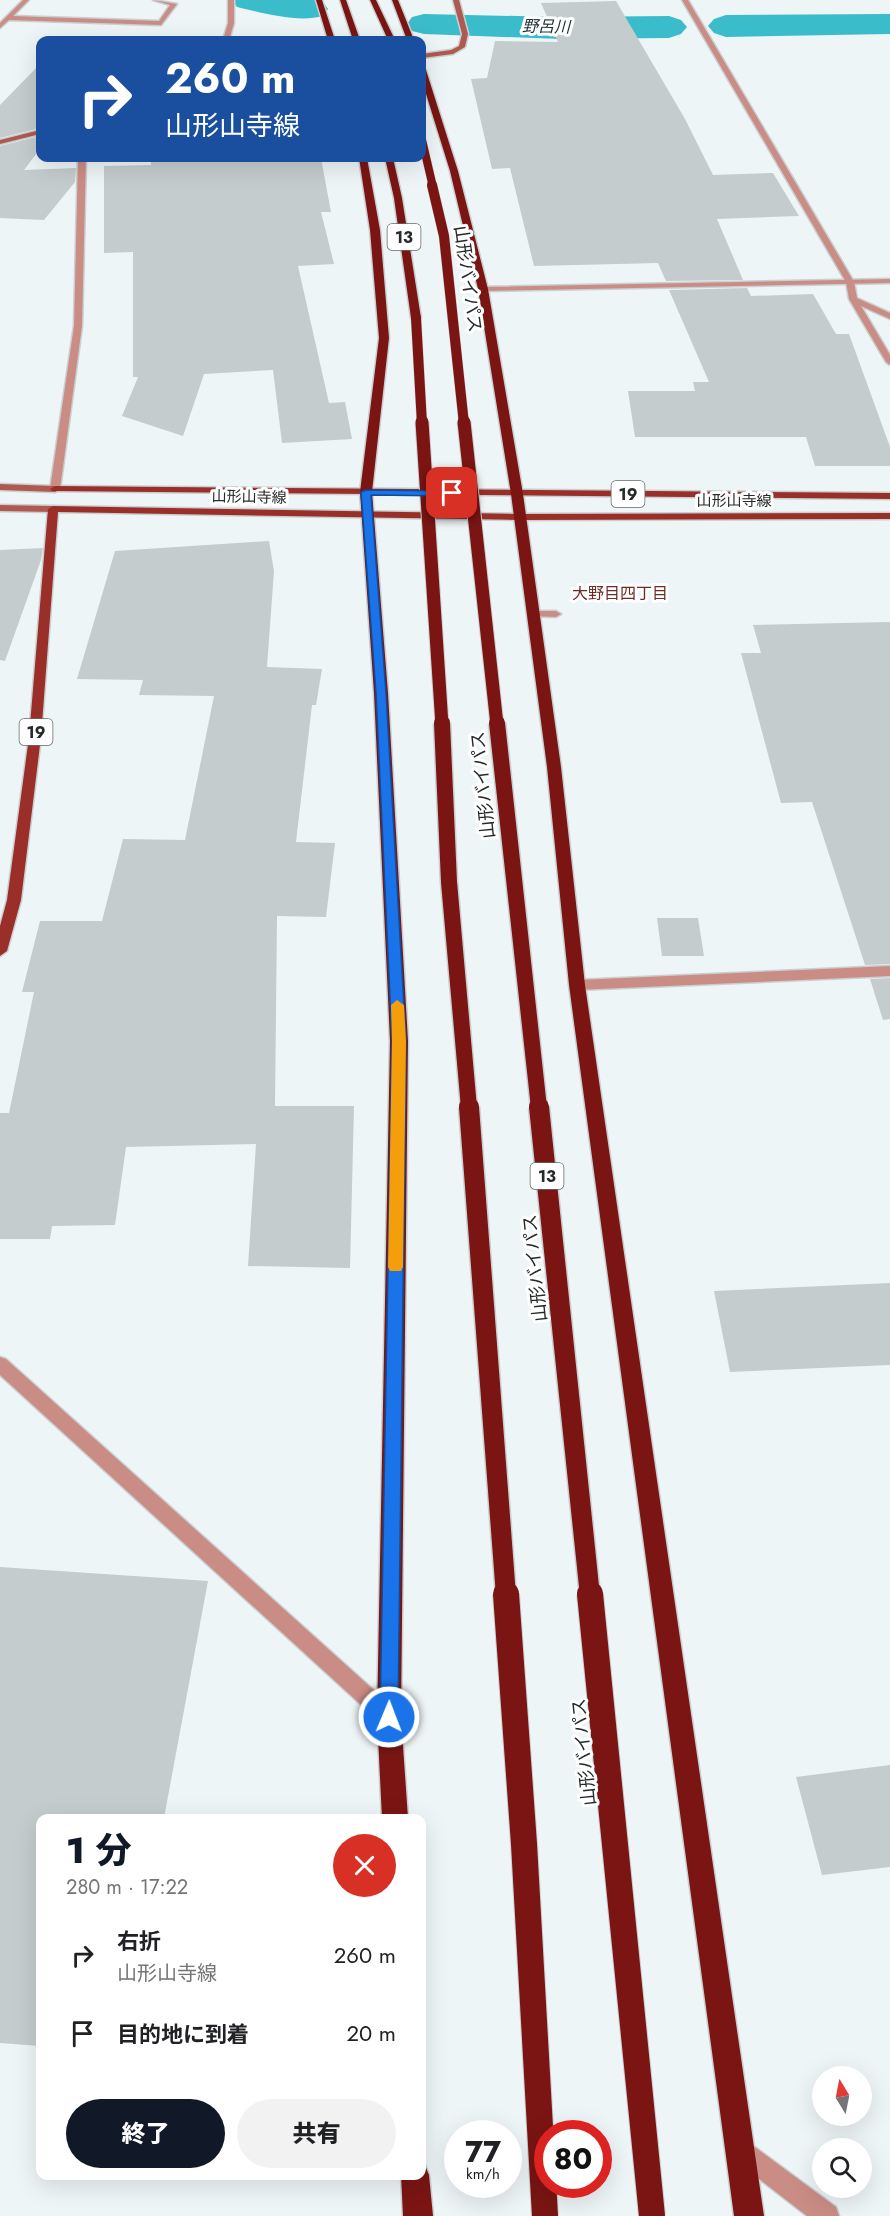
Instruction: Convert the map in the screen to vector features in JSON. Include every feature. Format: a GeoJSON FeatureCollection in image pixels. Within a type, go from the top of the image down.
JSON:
{"type":"FeatureCollection","features":[{"type":"Feature","properties":{"kind":"highway"},"geometry":{"type":"LineString","coordinates":[[320,0],[331,36]]}},
{"type":"Feature","properties":{"kind":"highway"},"geometry":{"type":"LineString","coordinates":[[343,0],[356,36]]}},
{"type":"Feature","properties":{"kind":"highway"},"geometry":{"type":"LineString","coordinates":[[373,0],[390,36]]}},
{"type":"Feature","properties":{"kind":"highway"},"geometry":{"type":"LineString","coordinates":[[395,0],[409,36]]}},
{"type":"Feature","properties":{"kind":"highway"},"geometry":{"type":"LineString","coordinates":[[426,82],[454,171],[483,289],[517,494],[554,767],[577,985],[749,2216]]}},
{"type":"Feature","properties":{"kind":"highway","name":"山形バイパス"},"geometry":{"type":"LineString","coordinates":[[426,157],[444,236],[556,1268],[652,2216]]}},
{"type":"Feature","properties":{"kind":"highway"},"geometry":{"type":"LineString","coordinates":[[364,162],[375,230],[384,338],[366,492],[381,693],[399,1041],[389,1717],[395,1814]]}},
{"type":"Feature","properties":{"kind":"highway","name":"山形バイパス"},"geometry":{"type":"LineString","coordinates":[[390,162],[398,198],[416,318],[441,704],[449,882],[473,1152],[523,1832],[545,2216]]}},
{"type":"Feature","properties":{"kind":"highway"},"geometry":{"type":"LineString","coordinates":[[415,2180],[418,2216]]}},
{"type":"Feature","properties":{"kind":"main road","name":"山形山寺線"},"geometry":{"type":"LineString","coordinates":[[56,489],[890,496]]}},
{"type":"Feature","properties":{"kind":"main road","name":"山形山寺線"},"geometry":{"type":"LineString","coordinates":[[53,509],[519,517],[890,516]]}},
{"type":"Feature","properties":{"kind":"main road","name":"19"},"geometry":{"type":"LineString","coordinates":[[0,951],[14,900],[36,737],[53,509]]}},
{"type":"Feature","properties":{"kind":"street"},"geometry":{"type":"LineString","coordinates":[[0,26],[26,0]]}},
{"type":"Feature","properties":{"kind":"street"},"geometry":{"type":"LineString","coordinates":[[8,18],[161,23],[174,4],[156,0]]}},
{"type":"Feature","properties":{"kind":"street"},"geometry":{"type":"LineString","coordinates":[[227,36],[231,23],[231,0]]}},
{"type":"Feature","properties":{"kind":"street"},"geometry":{"type":"LineString","coordinates":[[426,55],[453,52],[462,47],[465,34],[456,0]]}},
{"type":"Feature","properties":{"kind":"street"},"geometry":{"type":"LineString","coordinates":[[685,0],[850,282],[853,299],[890,362]]}},
{"type":"Feature","properties":{"kind":"street"},"geometry":{"type":"LineString","coordinates":[[0,142],[36,133]]}},
{"type":"Feature","properties":{"kind":"street"},"geometry":{"type":"LineString","coordinates":[[0,487],[56,489],[78,326],[82,162]]}},
{"type":"Feature","properties":{"kind":"street"},"geometry":{"type":"LineString","coordinates":[[483,289],[890,281]]}},
{"type":"Feature","properties":{"kind":"street"},"geometry":{"type":"LineString","coordinates":[[853,299],[890,316]]}},
{"type":"Feature","properties":{"kind":"street"},"geometry":{"type":"LineString","coordinates":[[0,508],[53,509]]}},
{"type":"Feature","properties":{"kind":"street"},"geometry":{"type":"LineString","coordinates":[[534,614],[556,614]]}},
{"type":"Feature","properties":{"kind":"street"},"geometry":{"type":"LineString","coordinates":[[577,985],[890,971]]}},
{"type":"Feature","properties":{"kind":"street"},"geometry":{"type":"LineString","coordinates":[[0,1364],[389,1717]]}},
{"type":"Feature","properties":{"kind":"street"},"geometry":{"type":"LineString","coordinates":[[740,2150],[827,2216]]}},
{"type":"Feature","properties":{"kind":"building"},"geometry":{"type":"Polygon","coordinates":[[[616,1],[685,119],[713,175],[773,173],[799,216],[717,219],[743,280],[666,281],[658,263],[534,266],[510,168],[492,169],[471,79],[487,78],[495,41],[558,42],[541,3],[616,1]]]}},
{"type":"Feature","properties":{"kind":"building"},"geometry":{"type":"Polygon","coordinates":[[[36,68],[36,129],[0,138],[0,105],[36,68]]]}},
{"type":"Feature","properties":{"kind":"building"},"geometry":{"type":"Polygon","coordinates":[[[36,137],[36,154],[24,170],[76,168],[75,182],[44,220],[0,218],[0,146],[36,137]]]}},
{"type":"Feature","properties":{"kind":"building"},"geometry":{"type":"Polygon","coordinates":[[[151,162],[322,162],[331,212],[321,212],[334,264],[298,266],[329,403],[345,402],[352,439],[282,443],[273,370],[204,374],[183,436],[122,416],[138,377],[133,377],[133,252],[104,253],[104,166],[151,165],[151,162]]]}},
{"type":"Feature","properties":{"kind":"building"},"geometry":{"type":"Polygon","coordinates":[[[747,288],[751,296],[813,294],[836,334],[849,334],[890,447],[890,466],[815,466],[806,437],[635,437],[628,391],[695,391],[693,382],[709,382],[669,290],[747,288]]]}},
{"type":"Feature","properties":{"kind":"building"},"geometry":{"type":"Polygon","coordinates":[[[269,541],[274,571],[267,667],[322,669],[316,705],[312,705],[296,842],[335,843],[326,917],[277,916],[275,1106],[354,1106],[350,1268],[248,1266],[256,1144],[126,1147],[115,1225],[52,1226],[50,1239],[0,1239],[0,1113],[9,1113],[34,992],[22,992],[40,921],[102,921],[123,839],[185,840],[214,696],[139,695],[143,680],[77,679],[115,551],[269,541]]]}},
{"type":"Feature","properties":{"kind":"building"},"geometry":{"type":"Polygon","coordinates":[[[43,548],[41,560],[5,661],[0,660],[0,550],[43,548]]]}},
{"type":"Feature","properties":{"kind":"building"},"geometry":{"type":"Polygon","coordinates":[[[890,622],[890,964],[865,965],[812,802],[781,803],[741,653],[761,653],[753,625],[890,622]]]}},
{"type":"Feature","properties":{"kind":"building"},"geometry":{"type":"Polygon","coordinates":[[[657,918],[698,918],[704,956],[662,956],[657,918]]]}},
{"type":"Feature","properties":{"kind":"building"},"geometry":{"type":"Polygon","coordinates":[[[890,978],[890,1019],[883,1020],[870,979],[890,978]]]}},
{"type":"Feature","properties":{"kind":"building"},"geometry":{"type":"Polygon","coordinates":[[[890,1283],[890,1365],[730,1372],[714,1291],[890,1283]]]}},
{"type":"Feature","properties":{"kind":"building"},"geometry":{"type":"Polygon","coordinates":[[[0,1567],[208,1581],[165,1814],[36,1814],[36,2046],[0,2043],[0,1567]]]}},
{"type":"Feature","properties":{"kind":"building"},"geometry":{"type":"Polygon","coordinates":[[[890,1765],[890,1867],[822,1875],[796,1777],[890,1765]]]}},
{"type":"Feature","properties":{"kind":"waterway","name":"野呂川"},"geometry":{"type":"LineString","coordinates":[[249,0],[311,9]]}},
{"type":"Feature","properties":{"kind":"waterway","name":"野呂川"},"geometry":{"type":"LineString","coordinates":[[424,24],[561,28],[669,27]]}},
{"type":"Feature","properties":{"kind":"waterway","name":"野呂川"},"geometry":{"type":"LineString","coordinates":[[726,26],[890,24]]}},
{"type":"Feature","properties":{"kind":"slow traffic"},"geometry":{"type":"LineString","coordinates":[[396,1267],[399,1041],[397,1005]]}},
{"type":"Feature","properties":{"kind":"district","name":"大野目四丁目"},"geometry":{"type":"Point","coordinates":[620,593]}},
{"type":"Feature","properties":{"kind":"route"},"geometry":{"type":"LineString","coordinates":[[389,1717],[399,1041],[381,693],[366,492],[452,493]]}}]}
